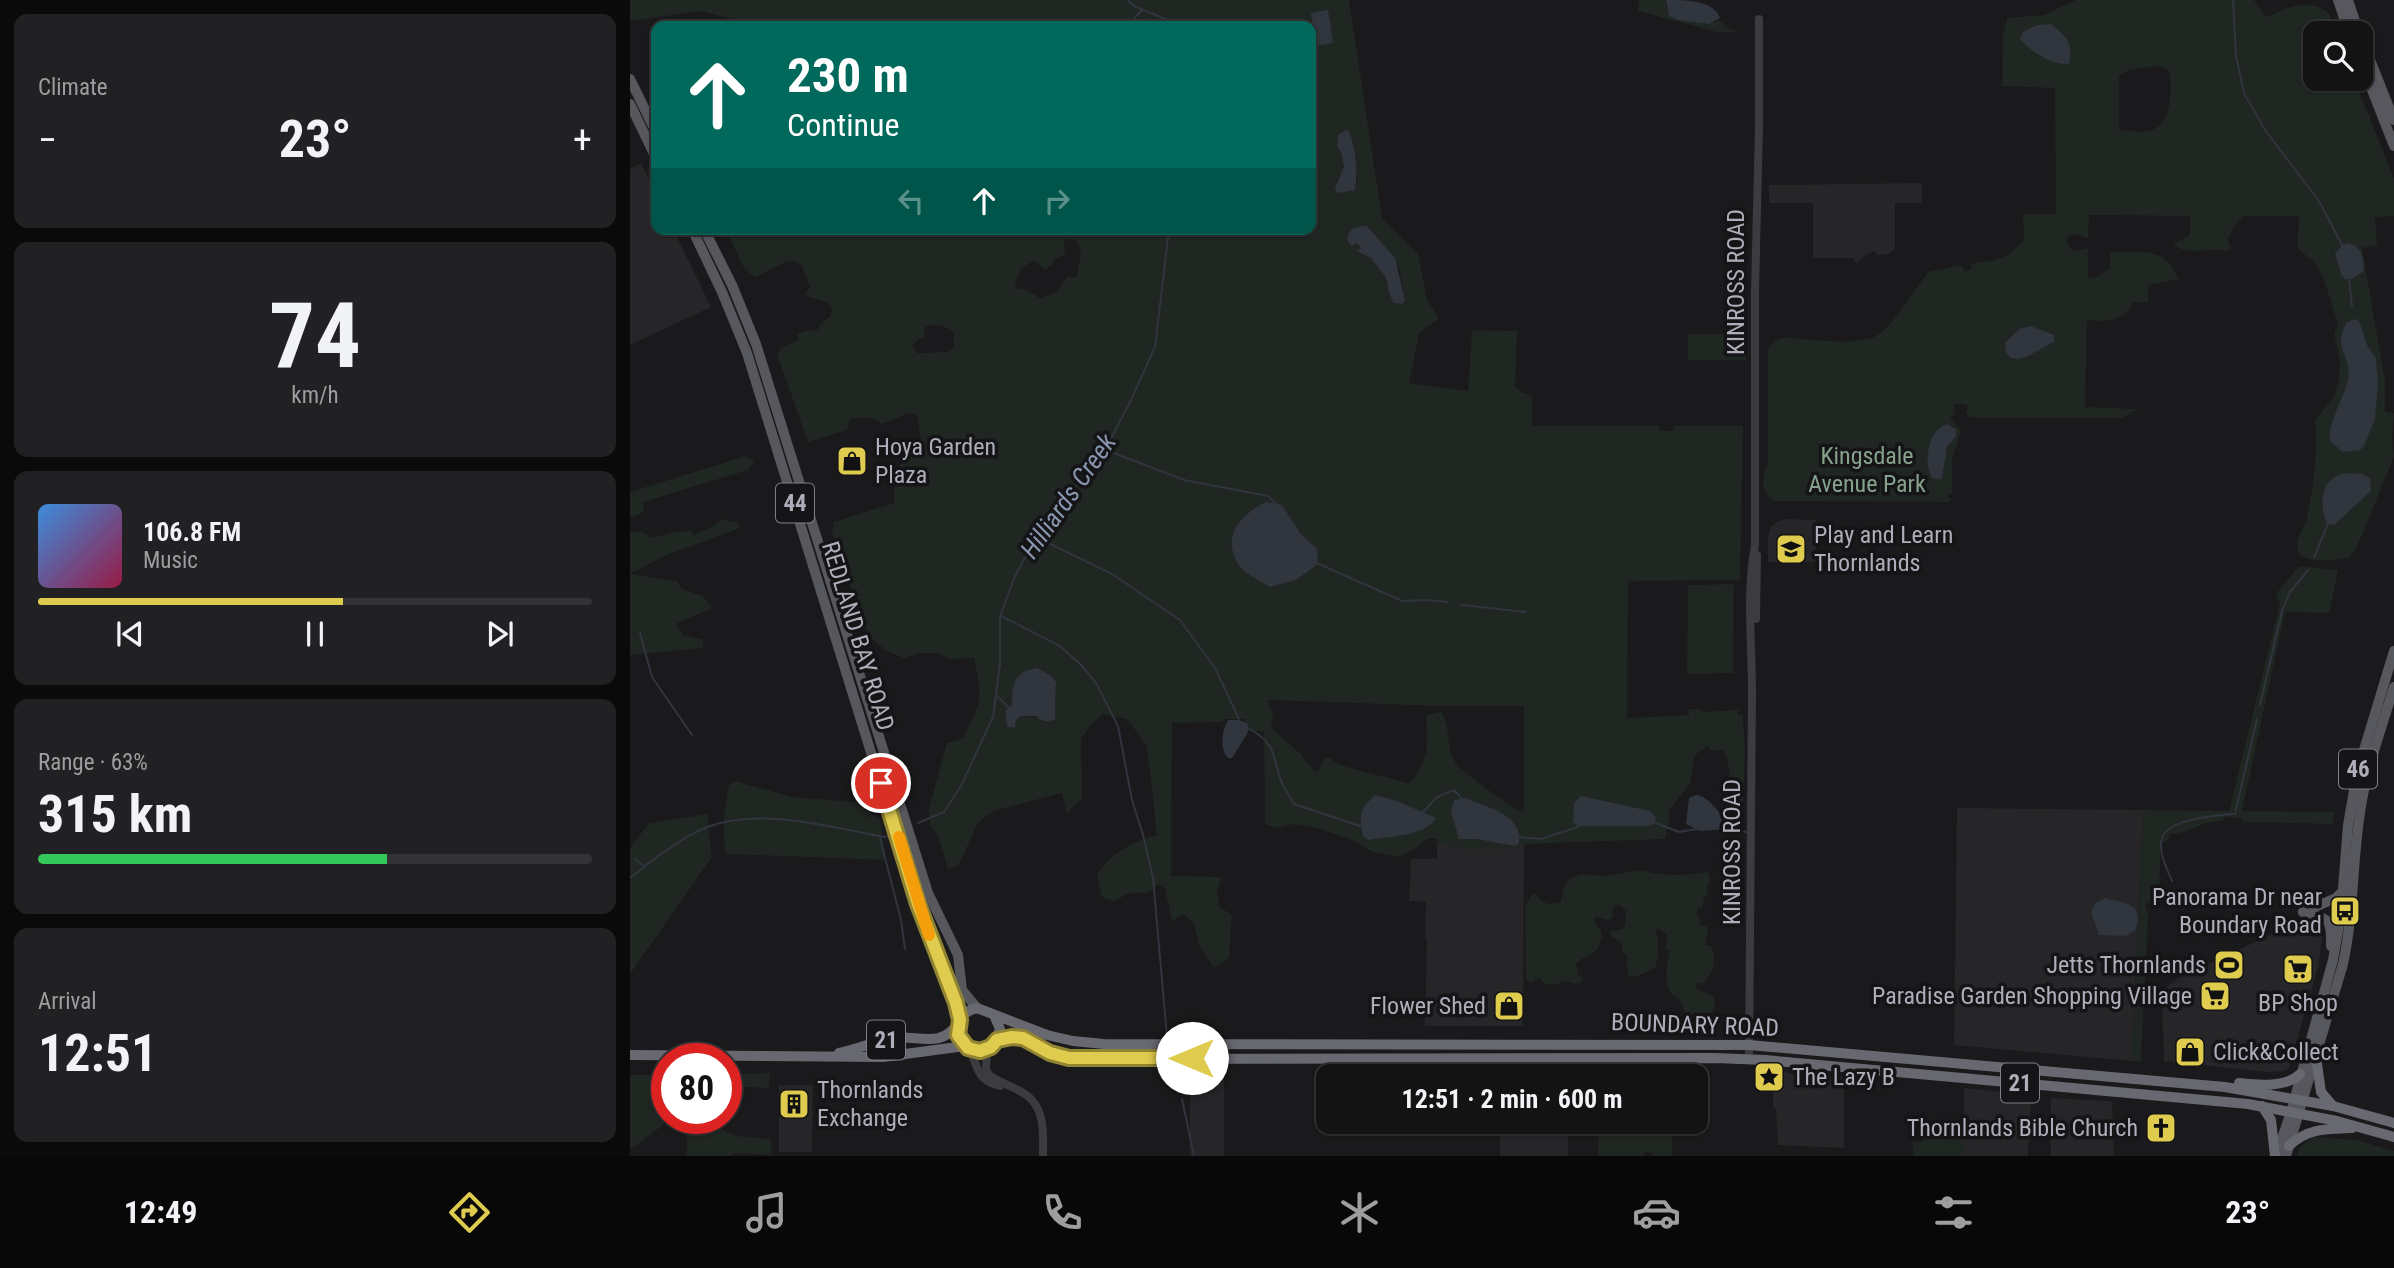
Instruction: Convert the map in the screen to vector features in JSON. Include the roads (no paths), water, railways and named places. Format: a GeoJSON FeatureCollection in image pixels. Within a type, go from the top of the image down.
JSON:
{"type":"FeatureCollection","features":[{"type":"Feature","properties":{"kind":"highway","name":"21"},"geometry":{"type":"LineString","coordinates":[[808,1055],[844,1052],[900,1037],[932,1040],[946,1035],[967,1012],[977,1008],[994,1014]]}},
{"type":"Feature","properties":{"kind":"highway"},"geometry":{"type":"LineString","coordinates":[[986,1049],[997,1040],[1000,1029],[994,1014]]}},
{"type":"Feature","properties":{"kind":"highway","name":"BOUNDARY ROAD"},"geometry":{"type":"LineString","coordinates":[[994,1014],[1047,1035],[1104,1044],[1749,1045],[2181,1083],[2299,1099],[2394,1124]]}},
{"type":"Feature","properties":{"kind":"highway"},"geometry":{"type":"LineString","coordinates":[[959,1021],[958,1035],[966,1047]]}},
{"type":"Feature","properties":{"kind":"highway","name":"BOUNDARY ROAD"},"geometry":{"type":"LineString","coordinates":[[997,1040],[1023,1038],[1050,1053],[1082,1059],[1749,1059],[2262,1106],[2362,1128],[2394,1138]]}},
{"type":"Feature","properties":{"kind":"highway","name":"21"},"geometry":{"type":"LineString","coordinates":[[630,1055],[883,1056],[966,1047],[980,1051],[986,1049]]}},
{"type":"Feature","properties":{"kind":"highway"},"geometry":{"type":"LineString","coordinates":[[2316,1057],[2321,1092],[2333,1106]]}},
{"type":"Feature","properties":{"kind":"highway"},"geometry":{"type":"LineString","coordinates":[[2181,1083],[2199,1079],[2270,1084],[2291,1082],[2300,1074]]}},
{"type":"Feature","properties":{"kind":"highway"},"geometry":{"type":"LineString","coordinates":[[2114,1092],[2115,1077]]}},
{"type":"Feature","properties":{"kind":"highway"},"geometry":{"type":"LineString","coordinates":[[2262,1106],[2271,1120],[2276,1156]]}},
{"type":"Feature","properties":{"kind":"highway"},"geometry":{"type":"LineString","coordinates":[[2288,1151],[2298,1137],[2312,1130],[2362,1128]]}},
{"type":"Feature","properties":{"kind":"main road"},"geometry":{"type":"LineString","coordinates":[[2338,0],[2345,21]]}},
{"type":"Feature","properties":{"kind":"main road"},"geometry":{"type":"LineString","coordinates":[[2348,0],[2355,21]]}},
{"type":"Feature","properties":{"kind":"main road"},"geometry":{"type":"LineString","coordinates":[[2373,68],[2394,120]]}},
{"type":"Feature","properties":{"kind":"main road"},"geometry":{"type":"LineString","coordinates":[[630,79],[651,122]]}},
{"type":"Feature","properties":{"kind":"main road"},"geometry":{"type":"LineString","coordinates":[[2372,91],[2394,146]]}},
{"type":"Feature","properties":{"kind":"main road"},"geometry":{"type":"LineString","coordinates":[[630,104],[651,148]]}},
{"type":"Feature","properties":{"kind":"main road","name":"REDLAND BAY ROAD"},"geometry":{"type":"LineString","coordinates":[[695,235],[737,324],[769,402],[928,893],[958,955],[962,990],[977,1008]]}},
{"type":"Feature","properties":{"kind":"main road","name":"REDLAND BAY ROAD"},"geometry":{"type":"LineString","coordinates":[[707,235],[746,317],[918,904],[956,1003],[959,1021]]}},
{"type":"Feature","properties":{"kind":"main road","name":"46"},"geometry":{"type":"LineString","coordinates":[[2296,1113],[2300,1074],[2333,960],[2343,891],[2348,825],[2357,774],[2394,651]]}},
{"type":"Feature","properties":{"kind":"main road","name":"46"},"geometry":{"type":"LineString","coordinates":[[2299,1099],[2316,1057],[2350,932],[2356,845],[2363,796],[2394,687]]}},
{"type":"Feature","properties":{"kind":"main road"},"geometry":{"type":"LineString","coordinates":[[2333,960],[2327,920],[2321,915],[2303,912],[2336,898],[2343,891]]}},
{"type":"Feature","properties":{"kind":"main road"},"geometry":{"type":"LineString","coordinates":[[2288,1151],[2296,1113]]}},
{"type":"Feature","properties":{"kind":"main road"},"geometry":{"type":"LineString","coordinates":[[2276,1156],[2296,1113]]}},
{"type":"Feature","properties":{"kind":"street","name":"KINROSS ROAD"},"geometry":{"type":"LineString","coordinates":[[1749,1059],[1752,645],[1757,608],[1755,290],[1759,19]]}},
{"type":"Feature","properties":{"kind":"street"},"geometry":{"type":"LineString","coordinates":[[966,1047],[984,1080],[1026,1094]]}},
{"type":"Feature","properties":{"kind":"street"},"geometry":{"type":"LineString","coordinates":[[986,1049],[986,1069],[989,1075],[1026,1094],[1034,1103],[1041,1118],[1044,1156]]}},
{"type":"Feature","properties":{"kind":"waterway","name":"Hilliards Creek"},"geometry":{"type":"LineString","coordinates":[[1128,0],[1134,6],[1170,21]]}},
{"type":"Feature","properties":{"kind":"waterway"},"geometry":{"type":"LineString","coordinates":[[2233,0],[2236,56],[2244,93],[2265,130],[2319,201],[2342,245]]}},
{"type":"Feature","properties":{"kind":"waterway"},"geometry":{"type":"LineString","coordinates":[[1132,21],[1142,10]]}},
{"type":"Feature","properties":{"kind":"waterway","name":"Hilliards Creek"},"geometry":{"type":"LineString","coordinates":[[918,823],[944,812],[961,786],[993,717],[1000,664],[1000,616],[1015,576],[1036,537],[1105,450],[1155,347],[1168,235]]}},
{"type":"Feature","properties":{"kind":"waterway"},"geometry":{"type":"LineString","coordinates":[[2349,278],[2352,306]]}},
{"type":"Feature","properties":{"kind":"waterway"},"geometry":{"type":"LineString","coordinates":[[1106,450],[1184,480],[1268,496],[1276,504]]}},
{"type":"Feature","properties":{"kind":"waterway"},"geometry":{"type":"LineString","coordinates":[[2314,558],[2328,523]]}},
{"type":"Feature","properties":{"kind":"waterway"},"geometry":{"type":"LineString","coordinates":[[1036,537],[1112,574],[1180,620],[1215,668],[1239,719]]}},
{"type":"Feature","properties":{"kind":"waterway"},"geometry":{"type":"LineString","coordinates":[[1319,564],[1402,601],[1448,602]]}},
{"type":"Feature","properties":{"kind":"waterway"},"geometry":{"type":"LineString","coordinates":[[2260,705],[2282,611],[2290,592],[2308,570]]}},
{"type":"Feature","properties":{"kind":"waterway"},"geometry":{"type":"LineString","coordinates":[[1461,605],[1526,612]]}},
{"type":"Feature","properties":{"kind":"waterway"},"geometry":{"type":"LineString","coordinates":[[1001,616],[1060,646],[1081,665],[1096,683],[1118,726],[1132,800],[1153,878],[1167,1037]]}},
{"type":"Feature","properties":{"kind":"waterway"},"geometry":{"type":"LineString","coordinates":[[640,633],[652,677],[692,735]]}},
{"type":"Feature","properties":{"kind":"waterway"},"geometry":{"type":"LineString","coordinates":[[997,696],[1009,708]]}},
{"type":"Feature","properties":{"kind":"waterway"},"geometry":{"type":"LineString","coordinates":[[2172,881],[2162,855],[2162,838],[2173,826],[2183,822],[2235,814],[2257,719]]}},
{"type":"Feature","properties":{"kind":"waterway"},"geometry":{"type":"LineString","coordinates":[[1248,728],[1268,744],[1281,781],[1294,804],[1363,827]]}},
{"type":"Feature","properties":{"kind":"waterway"},"geometry":{"type":"LineString","coordinates":[[1423,812],[1437,797],[1454,790],[1462,799]]}},
{"type":"Feature","properties":{"kind":"waterway","name":"Hilliards Creek"},"geometry":{"type":"LineString","coordinates":[[630,878],[687,837],[728,821],[795,821],[889,836]]}},
{"type":"Feature","properties":{"kind":"waterway"},"geometry":{"type":"LineString","coordinates":[[1656,823],[1679,832],[1697,829]]}},
{"type":"Feature","properties":{"kind":"waterway"},"geometry":{"type":"LineString","coordinates":[[1519,837],[1541,839],[1578,827]]}},
{"type":"Feature","properties":{"kind":"waterway"},"geometry":{"type":"LineString","coordinates":[[1730,827],[1746,832]]}},
{"type":"Feature","properties":{"kind":"waterway"},"geometry":{"type":"LineString","coordinates":[[880,838],[901,920],[905,949]]}},
{"type":"Feature","properties":{"kind":"waterway"},"geometry":{"type":"LineString","coordinates":[[635,859],[644,866]]}},
{"type":"Feature","properties":{"kind":"waterway"},"geometry":{"type":"LineString","coordinates":[[1167,1064],[1174,1081]]}},
{"type":"Feature","properties":{"kind":"waterway"},"geometry":{"type":"LineString","coordinates":[[1182,1099],[1194,1156]]}},
{"type":"Feature","properties":{"kind":"place","name":"Hoya Garden Plaza"},"geometry":{"type":"Point","coordinates":[852,461]}},
{"type":"Feature","properties":{"kind":"place","name":"Play and Learn Thornlands"},"geometry":{"type":"Point","coordinates":[1791,549]}},
{"type":"Feature","properties":{"kind":"place","name":"Panorama Dr near Boundary Road"},"geometry":{"type":"Point","coordinates":[2345,911]}},
{"type":"Feature","properties":{"kind":"place","name":"Jetts Thornlands"},"geometry":{"type":"Point","coordinates":[2229,965]}},
{"type":"Feature","properties":{"kind":"place","name":"BP Shop"},"geometry":{"type":"Point","coordinates":[2298,969]}},
{"type":"Feature","properties":{"kind":"place","name":"Paradise Garden Shopping Village"},"geometry":{"type":"Point","coordinates":[2215,996]}},
{"type":"Feature","properties":{"kind":"place","name":"Flower Shed"},"geometry":{"type":"Point","coordinates":[1509,1006]}},
{"type":"Feature","properties":{"kind":"place","name":"Click&Collect"},"geometry":{"type":"Point","coordinates":[2190,1052]}},
{"type":"Feature","properties":{"kind":"place","name":"The Lazy B"},"geometry":{"type":"Point","coordinates":[1769,1077]}},
{"type":"Feature","properties":{"kind":"place","name":"Thornlands Exchange"},"geometry":{"type":"Point","coordinates":[794,1104]}},
{"type":"Feature","properties":{"kind":"place","name":"Thornlands Bible Church"},"geometry":{"type":"Point","coordinates":[2161,1128]}},
{"type":"Feature","properties":{"kind":"park label","name":"Kingsdale Avenue Park"},"geometry":{"type":"Point","coordinates":[1867,470]}}]}
